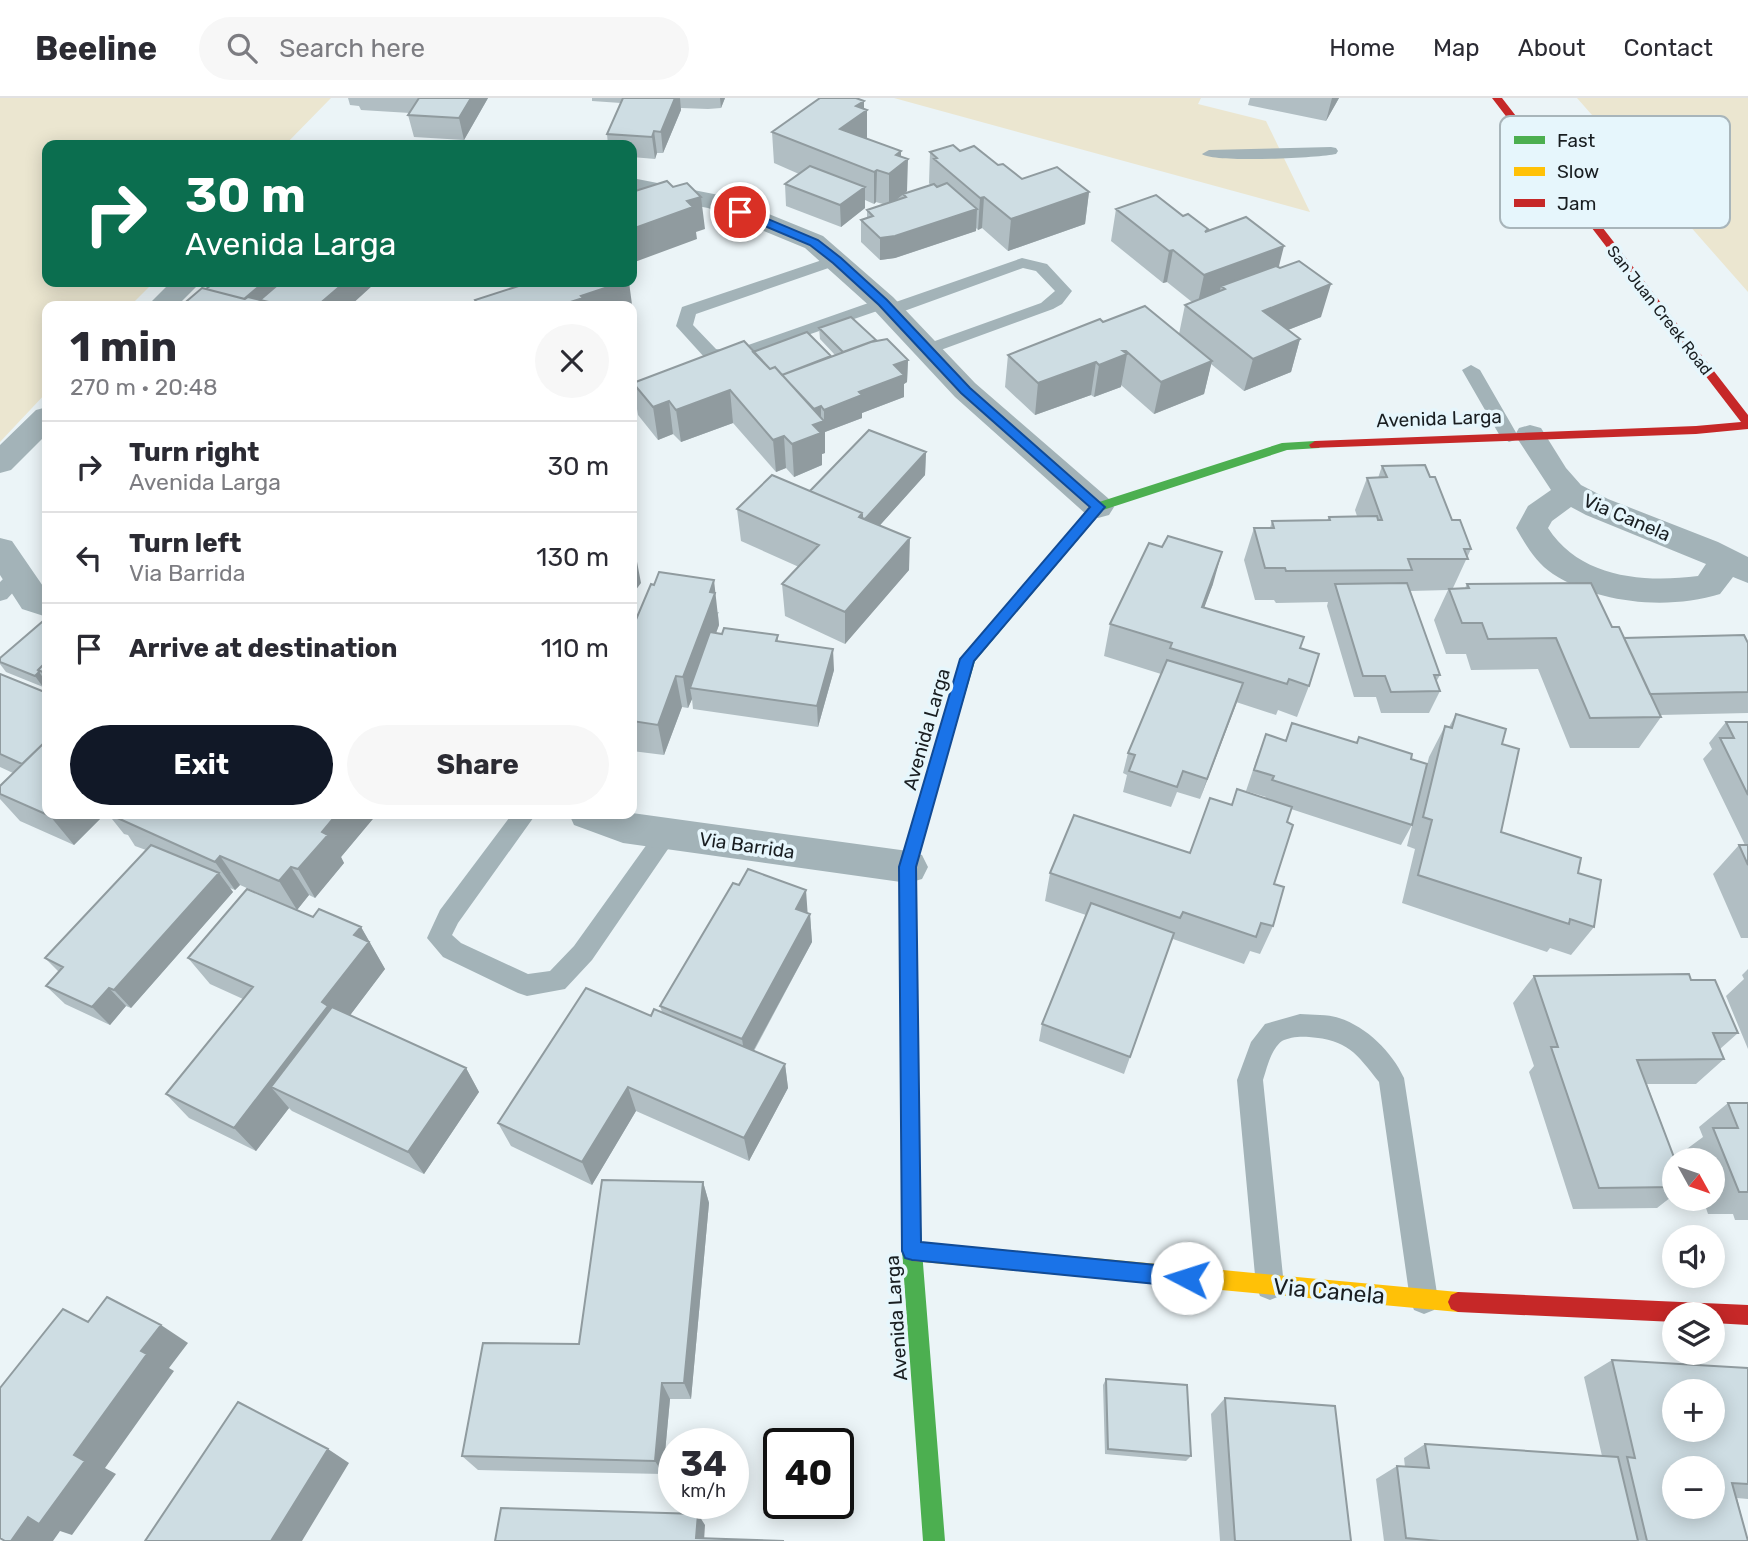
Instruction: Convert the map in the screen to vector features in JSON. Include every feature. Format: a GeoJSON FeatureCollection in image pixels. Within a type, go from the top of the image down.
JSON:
{"type":"FeatureCollection","features":[{"type":"Feature","properties":{"kind":"street","name":"San Juan Creek Road"},"geometry":{"type":"LineString","coordinates":[[1497,98],[1511,116]]}},
{"type":"Feature","properties":{"kind":"street"},"geometry":{"type":"LineString","coordinates":[[637,187],[715,201],[814,242],[886,307],[965,390],[1098,507]]}},
{"type":"Feature","properties":{"kind":"street","name":"San Juan Creek Road"},"geometry":{"type":"LineString","coordinates":[[1597,228],[1748,424]]}},
{"type":"Feature","properties":{"kind":"street"},"geometry":{"type":"LineString","coordinates":[[167,301],[182,287]]}},
{"type":"Feature","properties":{"kind":"street"},"geometry":{"type":"LineString","coordinates":[[0,463],[42,422]]}},
{"type":"Feature","properties":{"kind":"street","name":"Avenida Larga"},"geometry":{"type":"LineString","coordinates":[[934,1541],[912,1251],[908,867],[968,659],[1098,507],[1286,446],[1696,430],[1748,424]]}},
{"type":"Feature","properties":{"kind":"street","name":"Via Canela"},"geometry":{"type":"LineString","coordinates":[[1520,436],[1570,492],[1597,507],[1737,566]]}},
{"type":"Feature","properties":{"kind":"street"},"geometry":{"type":"LineString","coordinates":[[1570,492],[1539,514],[1532,528],[1539,544],[1556,560],[1584,576],[1621,587],[1685,591],[1708,586],[1737,566]]}},
{"type":"Feature","properties":{"kind":"street"},"geometry":{"type":"LineString","coordinates":[[6,573],[34,600],[42,603]]}},
{"type":"Feature","properties":{"kind":"street","name":"Via Barrida"},"geometry":{"type":"LineString","coordinates":[[602,819],[623,827],[908,867]]}},
{"type":"Feature","properties":{"kind":"street","name":"Via Canela"},"geometry":{"type":"LineString","coordinates":[[912,1251],[1424,1300],[1748,1315]]}},
{"type":"Feature","properties":{"kind":"lane"},"geometry":{"type":"LineString","coordinates":[[1209,154],[1331,151]]}},
{"type":"Feature","properties":{"kind":"lane"},"geometry":{"type":"LineString","coordinates":[[837,260],[688,312],[684,326],[711,354],[732,356],[1022,263],[1041,267],[1064,291],[1056,301],[1047,306],[927,350]]}},
{"type":"Feature","properties":{"kind":"lane"},"geometry":{"type":"LineString","coordinates":[[1471,370],[1520,436]]}},
{"type":"Feature","properties":{"kind":"lane"},"geometry":{"type":"LineString","coordinates":[[521,819],[449,917],[439,938],[452,950],[527,985],[556,981],[583,953],[668,834]]}},
{"type":"Feature","properties":{"kind":"lane"},"geometry":{"type":"LineString","coordinates":[[1269,1286],[1250,1080],[1260,1050],[1274,1032],[1300,1026],[1336,1028],[1366,1046],[1391,1078],[1424,1300]]}},
{"type":"Feature","properties":{"kind":"shaded area"},"geometry":{"type":"Polygon","coordinates":[[[0,98],[331,98],[290,140],[42,140],[42,287],[149,287],[135,301],[42,301],[42,397],[0,442],[0,98]]]}},
{"type":"Feature","properties":{"kind":"shaded area"},"geometry":{"type":"Polygon","coordinates":[[[894,98],[1201,98],[1198,104],[1266,121],[1310,212],[894,98]]]}},
{"type":"Feature","properties":{"kind":"shaded area"},"geometry":{"type":"Polygon","coordinates":[[[1577,98],[1748,98],[1748,292],[1692,228],[1730,228],[1730,116],[1593,116],[1577,98]]]}},
{"type":"Feature","properties":{"kind":"building"},"geometry":{"type":"Polygon","coordinates":[[[419,98],[471,98],[459,118],[408,115],[419,98]]]}},
{"type":"Feature","properties":{"kind":"building"},"geometry":{"type":"Polygon","coordinates":[[[623,98],[675,98],[661,132],[654,131],[652,137],[607,134],[623,98]]]}},
{"type":"Feature","properties":{"kind":"building"},"geometry":{"type":"Polygon","coordinates":[[[820,98],[856,98],[864,101],[856,106],[867,110],[840,129],[901,151],[896,155],[908,159],[889,174],[877,170],[874,172],[772,132],[820,98]]]}},
{"type":"Feature","properties":{"kind":"building"},"geometry":{"type":"Polygon","coordinates":[[[953,145],[960,151],[974,146],[1022,179],[1057,167],[1089,192],[1011,219],[984,197],[980,198],[934,159],[937,158],[930,152],[953,145]]]}},
{"type":"Feature","properties":{"kind":"building"},"geometry":{"type":"Polygon","coordinates":[[[810,166],[865,187],[840,205],[785,184],[810,166]]]}},
{"type":"Feature","properties":{"kind":"building"},"geometry":{"type":"Polygon","coordinates":[[[667,181],[673,187],[687,183],[701,197],[687,201],[693,207],[637,227],[637,190],[667,181]]]}},
{"type":"Feature","properties":{"kind":"building"},"geometry":{"type":"Polygon","coordinates":[[[947,183],[977,209],[895,236],[880,238],[861,220],[873,216],[867,210],[906,197],[903,194],[934,184],[937,187],[947,183]]]}},
{"type":"Feature","properties":{"kind":"building"},"geometry":{"type":"Polygon","coordinates":[[[1156,195],[1183,216],[1188,214],[1208,229],[1205,232],[1246,217],[1284,246],[1204,275],[1116,209],[1156,195]]]}},
{"type":"Feature","properties":{"kind":"building"},"geometry":{"type":"Polygon","coordinates":[[[1299,261],[1331,284],[1263,311],[1300,339],[1253,359],[1185,305],[1225,289],[1221,286],[1276,266],[1280,268],[1299,261]]]}},
{"type":"Feature","properties":{"kind":"building"},"geometry":{"type":"Polygon","coordinates":[[[209,287],[258,287],[244,299],[206,289],[209,287]]]}},
{"type":"Feature","properties":{"kind":"building"},"geometry":{"type":"Polygon","coordinates":[[[275,287],[339,287],[323,301],[260,300],[275,287]]]}},
{"type":"Feature","properties":{"kind":"building"},"geometry":{"type":"Polygon","coordinates":[[[515,287],[608,287],[574,301],[475,300],[515,287]]]}},
{"type":"Feature","properties":{"kind":"building"},"geometry":{"type":"Polygon","coordinates":[[[202,288],[265,301],[187,301],[202,288]]]}},
{"type":"Feature","properties":{"kind":"building"},"geometry":{"type":"Polygon","coordinates":[[[1145,306],[1212,361],[1161,382],[1126,351],[1123,351],[1127,354],[1038,383],[1008,355],[1100,319],[1103,322],[1145,306]]]}},
{"type":"Feature","properties":{"kind":"building"},"geometry":{"type":"Polygon","coordinates":[[[851,317],[876,340],[843,352],[819,328],[851,317]]]}},
{"type":"Feature","properties":{"kind":"building"},"geometry":{"type":"Polygon","coordinates":[[[807,332],[831,356],[782,375],[775,367],[770,369],[753,352],[807,332]]]}},
{"type":"Feature","properties":{"kind":"building"},"geometry":{"type":"Polygon","coordinates":[[[887,339],[908,360],[894,365],[904,375],[859,392],[862,395],[824,410],[821,406],[814,409],[782,375],[871,342],[887,339]]]}},
{"type":"Feature","properties":{"kind":"building"},"geometry":{"type":"Polygon","coordinates":[[[744,341],[770,369],[775,367],[824,421],[813,425],[821,433],[792,444],[784,436],[773,440],[730,390],[676,410],[669,401],[653,407],[637,388],[637,381],[744,341]]]}},
{"type":"Feature","properties":{"kind":"building"},"geometry":{"type":"Polygon","coordinates":[[[869,430],[926,452],[865,519],[862,518],[862,513],[810,491],[869,430]]]}},
{"type":"Feature","properties":{"kind":"building"},"geometry":{"type":"Polygon","coordinates":[[[1425,465],[1430,477],[1435,477],[1452,520],[1460,520],[1471,549],[1464,549],[1468,559],[1408,559],[1412,570],[1286,571],[1285,568],[1265,568],[1254,528],[1274,528],[1272,521],[1330,520],[1329,517],[1377,516],[1378,520],[1382,520],[1367,478],[1387,477],[1382,466],[1425,465]]]}},
{"type":"Feature","properties":{"kind":"building"},"geometry":{"type":"Polygon","coordinates":[[[772,475],[862,513],[859,517],[910,538],[845,612],[782,584],[819,545],[737,509],[772,475]]]}},
{"type":"Feature","properties":{"kind":"building"},"geometry":{"type":"Polygon","coordinates":[[[1168,536],[1222,552],[1202,607],[1304,637],[1300,648],[1319,654],[1309,686],[1289,679],[1287,684],[1170,648],[1172,643],[1110,624],[1149,543],[1162,547],[1168,536]]]}},
{"type":"Feature","properties":{"kind":"building"},"geometry":{"type":"Polygon","coordinates":[[[659,572],[714,580],[710,592],[715,593],[683,677],[676,676],[658,725],[637,722],[637,617],[651,584],[654,585],[659,572]]]}},
{"type":"Feature","properties":{"kind":"building"},"geometry":{"type":"Polygon","coordinates":[[[1407,583],[1440,675],[1434,675],[1440,691],[1391,692],[1385,676],[1363,676],[1335,584],[1407,583]]]}},
{"type":"Feature","properties":{"kind":"building"},"geometry":{"type":"Polygon","coordinates":[[[1591,583],[1612,627],[1619,627],[1661,717],[1590,718],[1556,638],[1488,639],[1482,623],[1462,623],[1449,589],[1469,588],[1467,584],[1591,583]]]}},
{"type":"Feature","properties":{"kind":"building"},"geometry":{"type":"Polygon","coordinates":[[[42,622],[42,666],[35,676],[0,662],[0,658],[42,622]]]}},
{"type":"Feature","properties":{"kind":"building"},"geometry":{"type":"Polygon","coordinates":[[[724,628],[778,635],[776,641],[833,649],[817,706],[690,688],[710,632],[722,634],[724,628]]]}},
{"type":"Feature","properties":{"kind":"building"},"geometry":{"type":"Polygon","coordinates":[[[1744,635],[1748,643],[1748,692],[1650,694],[1624,638],[1744,635]]]}},
{"type":"Feature","properties":{"kind":"building"},"geometry":{"type":"Polygon","coordinates":[[[1167,660],[1243,683],[1207,779],[1183,771],[1177,787],[1129,771],[1135,755],[1128,753],[1167,660]]]}},
{"type":"Feature","properties":{"kind":"building"},"geometry":{"type":"Polygon","coordinates":[[[0,674],[42,691],[42,745],[22,764],[0,754],[0,674]]]}},
{"type":"Feature","properties":{"kind":"building"},"geometry":{"type":"Polygon","coordinates":[[[1456,714],[1506,729],[1502,744],[1519,749],[1501,832],[1581,858],[1578,873],[1601,880],[1594,927],[1570,919],[1569,924],[1418,875],[1432,820],[1423,817],[1445,726],[1452,728],[1456,714]]]}},
{"type":"Feature","properties":{"kind":"building"},"geometry":{"type":"Polygon","coordinates":[[[1726,722],[1748,722],[1748,795],[1720,738],[1734,738],[1726,722]]]}},
{"type":"Feature","properties":{"kind":"building"},"geometry":{"type":"Polygon","coordinates":[[[1292,723],[1357,743],[1359,737],[1412,754],[1411,759],[1427,764],[1412,825],[1272,780],[1274,776],[1254,770],[1266,734],[1286,741],[1292,723]]]}},
{"type":"Feature","properties":{"kind":"building"},"geometry":{"type":"Polygon","coordinates":[[[42,745],[42,812],[0,794],[0,786],[42,745]]]}},
{"type":"Feature","properties":{"kind":"building"},"geometry":{"type":"Polygon","coordinates":[[[1237,789],[1292,807],[1287,822],[1293,825],[1274,884],[1284,887],[1273,926],[1261,923],[1256,937],[1183,912],[1180,918],[1050,873],[1074,815],[1190,853],[1210,798],[1232,805],[1237,789]]]}},
{"type":"Feature","properties":{"kind":"building"},"geometry":{"type":"Polygon","coordinates":[[[120,819],[333,819],[322,832],[328,835],[298,869],[291,867],[279,881],[220,856],[215,862],[120,819]]]}},
{"type":"Feature","properties":{"kind":"building"},"geometry":{"type":"Polygon","coordinates":[[[151,845],[219,873],[114,990],[109,988],[92,1007],[46,986],[63,967],[45,958],[151,845]]]}},
{"type":"Feature","properties":{"kind":"building"},"geometry":{"type":"Polygon","coordinates":[[[1739,845],[1748,845],[1748,865],[1739,845]]]}},
{"type":"Feature","properties":{"kind":"building"},"geometry":{"type":"Polygon","coordinates":[[[748,869],[806,890],[796,909],[810,914],[742,1039],[660,1006],[733,883],[739,885],[748,869]]]}},
{"type":"Feature","properties":{"kind":"building"},"geometry":{"type":"Polygon","coordinates":[[[247,889],[313,917],[319,909],[361,927],[354,935],[369,942],[322,1002],[328,1006],[234,1128],[166,1094],[253,987],[188,958],[247,889]]]}},
{"type":"Feature","properties":{"kind":"building"},"geometry":{"type":"Polygon","coordinates":[[[1091,903],[1174,933],[1130,1057],[1042,1024],[1091,903]]]}},
{"type":"Feature","properties":{"kind":"building"},"geometry":{"type":"Polygon","coordinates":[[[1689,974],[1691,980],[1715,980],[1738,1033],[1713,1033],[1724,1059],[1637,1060],[1670,1148],[1662,1148],[1662,1187],[1599,1188],[1551,1047],[1558,1047],[1534,976],[1689,974]]]}},
{"type":"Feature","properties":{"kind":"building"},"geometry":{"type":"Polygon","coordinates":[[[586,988],[651,1016],[654,1009],[785,1064],[744,1138],[628,1087],[582,1162],[498,1123],[586,988]]]}},
{"type":"Feature","properties":{"kind":"building"},"geometry":{"type":"Polygon","coordinates":[[[332,1007],[466,1068],[408,1152],[271,1087],[332,1007]]]}},
{"type":"Feature","properties":{"kind":"building"},"geometry":{"type":"Polygon","coordinates":[[[1728,1103],[1748,1103],[1748,1192],[1739,1192],[1726,1160],[1726,1148],[1721,1148],[1713,1128],[1738,1128],[1728,1103]]]}},
{"type":"Feature","properties":{"kind":"building"},"geometry":{"type":"Polygon","coordinates":[[[602,1180],[703,1182],[684,1383],[662,1383],[655,1461],[462,1456],[483,1343],[579,1344],[602,1180]]]}},
{"type":"Feature","properties":{"kind":"building"},"geometry":{"type":"Polygon","coordinates":[[[107,1297],[161,1325],[141,1351],[147,1354],[74,1455],[85,1461],[39,1524],[28,1517],[11,1541],[5,1541],[0,1538],[0,1388],[63,1309],[88,1322],[107,1297]]]}},
{"type":"Feature","properties":{"kind":"building"},"geometry":{"type":"Polygon","coordinates":[[[1612,1360],[1748,1368],[1748,1484],[1732,1483],[1748,1541],[1647,1541],[1627,1457],[1635,1458],[1612,1360]]]}},
{"type":"Feature","properties":{"kind":"building"},"geometry":{"type":"Polygon","coordinates":[[[1106,1379],[1187,1385],[1191,1456],[1108,1449],[1106,1379]]]}},
{"type":"Feature","properties":{"kind":"building"},"geometry":{"type":"Polygon","coordinates":[[[1225,1398],[1335,1406],[1351,1541],[1235,1541],[1225,1398]]]}},
{"type":"Feature","properties":{"kind":"building"},"geometry":{"type":"Polygon","coordinates":[[[238,1402],[328,1449],[271,1541],[145,1541],[238,1402]]]}},
{"type":"Feature","properties":{"kind":"building"},"geometry":{"type":"Polygon","coordinates":[[[1425,1444],[1618,1457],[1638,1541],[1440,1541],[1406,1538],[1397,1466],[1429,1468],[1425,1444]]]}},
{"type":"Feature","properties":{"kind":"building"},"geometry":{"type":"Polygon","coordinates":[[[501,1508],[658,1513],[658,1519],[698,1519],[696,1538],[784,1541],[495,1541],[501,1508]]]}},
{"type":"Feature","properties":{"kind":"traffic: fast"},"geometry":{"type":"LineString","coordinates":[[950,722],[968,659],[1098,507],[1286,446],[1315,445]]}},
{"type":"Feature","properties":{"kind":"traffic: fast"},"geometry":{"type":"LineString","coordinates":[[911,1199],[912,1251],[934,1541]]}},
{"type":"Feature","properties":{"kind":"traffic: slow"},"geometry":{"type":"LineString","coordinates":[[911,1199],[908,867],[950,722]]}},
{"type":"Feature","properties":{"kind":"traffic: slow"},"geometry":{"type":"LineString","coordinates":[[912,1251],[1458,1302]]}},
{"type":"Feature","properties":{"kind":"traffic: jam"},"geometry":{"type":"LineString","coordinates":[[1497,98],[1511,116]]}},
{"type":"Feature","properties":{"kind":"traffic: jam"},"geometry":{"type":"LineString","coordinates":[[1597,228],[1748,423]]}},
{"type":"Feature","properties":{"kind":"traffic: jam"},"geometry":{"type":"LineString","coordinates":[[1315,445],[1696,430],[1748,425]]}},
{"type":"Feature","properties":{"kind":"traffic: jam"},"geometry":{"type":"LineString","coordinates":[[1458,1302],[1748,1315]]}},
{"type":"Feature","properties":{"kind":"route"},"geometry":{"type":"LineString","coordinates":[[740,212],[814,242],[837,260],[883,303],[965,390],[1098,507],[968,659],[908,867],[912,1251],[1187,1278]]}}]}
